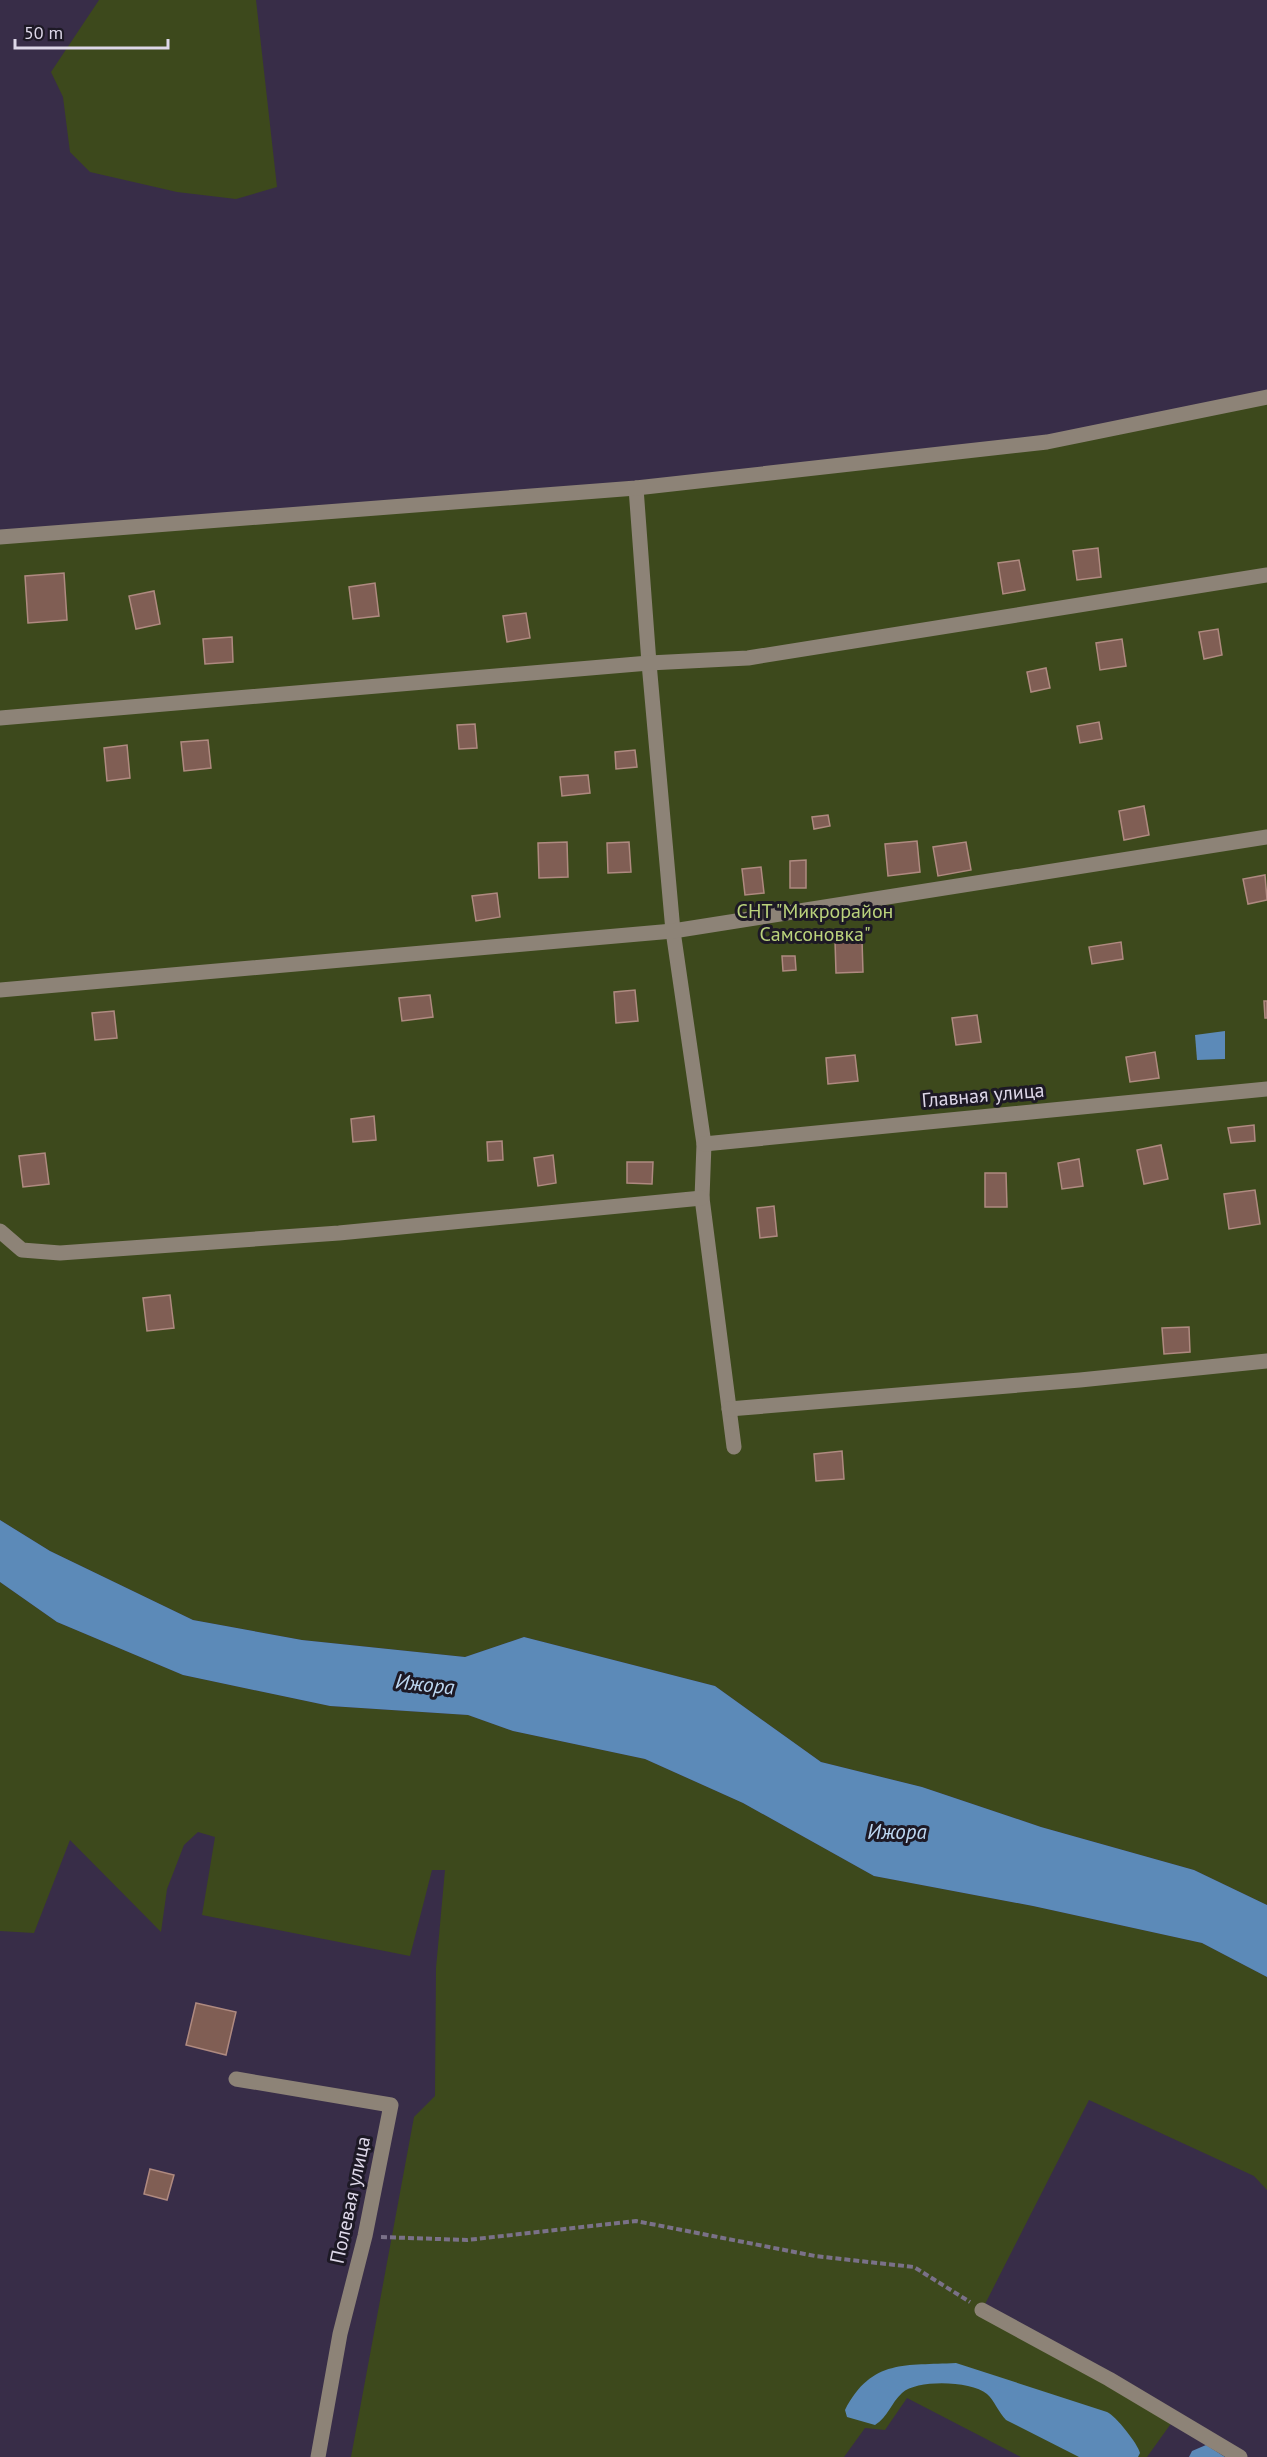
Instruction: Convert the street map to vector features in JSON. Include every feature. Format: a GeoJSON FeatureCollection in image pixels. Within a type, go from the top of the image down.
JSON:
{"type":"FeatureCollection","features":[{"type":"Feature","properties":{"kind":"street"},"geometry":{"type":"LineString","coordinates":[[0,537],[636,488],[1047,442],[1267,397]]}},
{"type":"Feature","properties":{"kind":"street"},"geometry":{"type":"LineString","coordinates":[[636,488],[673,931],[704,1143],[702,1198],[734,1448]]}},
{"type":"Feature","properties":{"kind":"street"},"geometry":{"type":"LineString","coordinates":[[0,718],[649,663],[748,658],[1267,575]]}},
{"type":"Feature","properties":{"kind":"street"},"geometry":{"type":"LineString","coordinates":[[0,990],[673,931],[1267,837]]}},
{"type":"Feature","properties":{"kind":"street","name":"Главная улица"},"geometry":{"type":"LineString","coordinates":[[704,1143],[1267,1089]]}},
{"type":"Feature","properties":{"kind":"street"},"geometry":{"type":"LineString","coordinates":[[0,1231],[22,1250],[60,1253],[339,1233],[702,1198]]}},
{"type":"Feature","properties":{"kind":"street"},"geometry":{"type":"LineString","coordinates":[[729,1409],[1068,1381],[1267,1361]]}},
{"type":"Feature","properties":{"kind":"street","name":"Полевая улица"},"geometry":{"type":"LineString","coordinates":[[236,2079],[391,2105],[365,2236],[340,2334],[318,2457]]}},
{"type":"Feature","properties":{"kind":"street"},"geometry":{"type":"LineString","coordinates":[[982,2310],[1109,2379],[1240,2457]]}},
{"type":"Feature","properties":{"kind":"path"},"geometry":{"type":"LineString","coordinates":[[365,2236],[467,2240],[636,2221],[815,2256],[914,2267],[982,2310]]}},
{"type":"Feature","properties":{"kind":"green space"},"geometry":{"type":"Polygon","coordinates":[[[99,0],[256,0],[277,187],[236,199],[177,192],[90,172],[70,152],[63,97],[51,72],[99,0]]]}},
{"type":"Feature","properties":{"kind":"green space","name":"СНТ \"Микрорайон Самсоновка\""},"geometry":{"type":"Polygon","coordinates":[[[1267,397],[1267,1905],[1194,1870],[1041,1827],[922,1787],[821,1762],[715,1686],[524,1637],[465,1657],[302,1640],[193,1620],[50,1551],[0,1520],[0,537],[213,521],[1046,442],[1267,397]]]}},
{"type":"Feature","properties":{"kind":"green space"},"geometry":{"type":"Polygon","coordinates":[[[0,1582],[57,1622],[183,1675],[330,1706],[468,1715],[513,1731],[645,1759],[743,1803],[874,1876],[1033,1906],[1202,1943],[1267,1977],[1267,2190],[1254,2176],[1089,2100],[982,2310],[1175,2418],[1147,2457],[1021,2457],[907,2398],[885,2430],[865,2428],[844,2457],[351,2457],[414,2117],[435,2096],[436,1968],[445,1870],[432,1870],[410,1956],[202,1915],[215,1837],[198,1832],[184,1845],[167,1889],[161,1932],[70,1840],[34,1933],[0,1931],[0,1582]]]}},
{"type":"Feature","properties":{"kind":"water"},"geometry":{"type":"Polygon","coordinates":[[[1225,1031],[1225,1059],[1197,1060],[1195,1035],[1225,1031]]]}},
{"type":"Feature","properties":{"kind":"water","name":"Ижора"},"geometry":{"type":"Polygon","coordinates":[[[0,1520],[50,1551],[193,1620],[302,1640],[465,1657],[524,1637],[715,1686],[821,1762],[922,1787],[1041,1827],[1194,1870],[1267,1905],[1267,1977],[1202,1943],[1033,1906],[874,1876],[743,1803],[645,1759],[513,1731],[468,1715],[330,1706],[183,1675],[57,1622],[0,1582],[0,1520]]]}},
{"type":"Feature","properties":{"kind":"water"},"geometry":{"type":"Polygon","coordinates":[[[956,2363],[1107,2412],[1131,2437],[1140,2453],[1138,2457],[1079,2457],[1006,2420],[987,2394],[969,2386],[957,2384],[920,2385],[910,2388],[898,2397],[875,2425],[847,2417],[845,2410],[855,2393],[879,2373],[906,2365],[956,2363]]]}},
{"type":"Feature","properties":{"kind":"water"},"geometry":{"type":"Polygon","coordinates":[[[1206,2445],[1225,2457],[1189,2457],[1192,2451],[1206,2445]]]}},
{"type":"Feature","properties":{"kind":"building"},"geometry":{"type":"Polygon","coordinates":[[[1098,548],[1101,577],[1077,580],[1073,551],[1098,548]]]}},
{"type":"Feature","properties":{"kind":"building"},"geometry":{"type":"Polygon","coordinates":[[[1019,560],[1025,590],[1003,594],[998,563],[1019,560]]]}},
{"type":"Feature","properties":{"kind":"building"},"geometry":{"type":"Polygon","coordinates":[[[64,573],[67,620],[28,623],[25,576],[64,573]]]}},
{"type":"Feature","properties":{"kind":"building"},"geometry":{"type":"Polygon","coordinates":[[[375,583],[379,616],[353,619],[349,587],[375,583]]]}},
{"type":"Feature","properties":{"kind":"building"},"geometry":{"type":"Polygon","coordinates":[[[154,591],[160,624],[136,629],[129,596],[154,591]]]}},
{"type":"Feature","properties":{"kind":"building"},"geometry":{"type":"Polygon","coordinates":[[[526,613],[530,638],[507,642],[503,616],[526,613]]]}},
{"type":"Feature","properties":{"kind":"building"},"geometry":{"type":"Polygon","coordinates":[[[1218,629],[1222,655],[1204,659],[1199,632],[1218,629]]]}},
{"type":"Feature","properties":{"kind":"building"},"geometry":{"type":"Polygon","coordinates":[[[232,637],[233,662],[205,664],[203,639],[232,637]]]}},
{"type":"Feature","properties":{"kind":"building"},"geometry":{"type":"Polygon","coordinates":[[[1122,639],[1126,666],[1100,670],[1096,643],[1122,639]]]}},
{"type":"Feature","properties":{"kind":"building"},"geometry":{"type":"Polygon","coordinates":[[[1046,668],[1050,688],[1031,692],[1027,672],[1046,668]]]}},
{"type":"Feature","properties":{"kind":"building"},"geometry":{"type":"Polygon","coordinates":[[[1099,722],[1102,739],[1080,743],[1077,726],[1099,722]]]}},
{"type":"Feature","properties":{"kind":"building"},"geometry":{"type":"Polygon","coordinates":[[[475,724],[477,748],[459,749],[457,725],[475,724]]]}},
{"type":"Feature","properties":{"kind":"building"},"geometry":{"type":"Polygon","coordinates":[[[208,740],[211,768],[184,771],[181,742],[208,740]]]}},
{"type":"Feature","properties":{"kind":"building"},"geometry":{"type":"Polygon","coordinates":[[[127,745],[130,778],[107,781],[104,748],[127,745]]]}},
{"type":"Feature","properties":{"kind":"building"},"geometry":{"type":"Polygon","coordinates":[[[635,750],[637,767],[616,769],[615,752],[635,750]]]}},
{"type":"Feature","properties":{"kind":"building"},"geometry":{"type":"Polygon","coordinates":[[[588,775],[590,793],[562,796],[560,777],[588,775]]]}},
{"type":"Feature","properties":{"kind":"building"},"geometry":{"type":"Polygon","coordinates":[[[1144,806],[1149,835],[1124,840],[1119,811],[1144,806]]]}},
{"type":"Feature","properties":{"kind":"building"},"geometry":{"type":"Polygon","coordinates":[[[828,815],[830,826],[814,829],[812,817],[828,815]]]}},
{"type":"Feature","properties":{"kind":"building"},"geometry":{"type":"Polygon","coordinates":[[[917,841],[920,872],[888,876],[885,844],[917,841]]]}},
{"type":"Feature","properties":{"kind":"building"},"geometry":{"type":"Polygon","coordinates":[[[567,842],[568,877],[539,878],[538,843],[567,842]]]}},
{"type":"Feature","properties":{"kind":"building"},"geometry":{"type":"Polygon","coordinates":[[[629,842],[631,872],[608,873],[607,843],[629,842]]]}},
{"type":"Feature","properties":{"kind":"building"},"geometry":{"type":"Polygon","coordinates":[[[966,842],[971,870],[938,876],[933,847],[966,842]]]}},
{"type":"Feature","properties":{"kind":"building"},"geometry":{"type":"Polygon","coordinates":[[[806,860],[806,888],[790,888],[790,861],[806,860]]]}},
{"type":"Feature","properties":{"kind":"building"},"geometry":{"type":"Polygon","coordinates":[[[761,867],[764,893],[745,895],[742,869],[761,867]]]}},
{"type":"Feature","properties":{"kind":"building"},"geometry":{"type":"Polygon","coordinates":[[[1265,875],[1267,900],[1248,904],[1243,879],[1265,875]]]}},
{"type":"Feature","properties":{"kind":"building"},"geometry":{"type":"Polygon","coordinates":[[[497,893],[500,917],[476,921],[472,896],[497,893]]]}},
{"type":"Feature","properties":{"kind":"building"},"geometry":{"type":"Polygon","coordinates":[[[862,940],[863,972],[836,973],[835,941],[862,940]]]}},
{"type":"Feature","properties":{"kind":"building"},"geometry":{"type":"Polygon","coordinates":[[[1121,942],[1123,959],[1092,964],[1089,947],[1121,942]]]}},
{"type":"Feature","properties":{"kind":"building"},"geometry":{"type":"Polygon","coordinates":[[[782,956],[795,956],[796,970],[783,971],[782,956]]]}},
{"type":"Feature","properties":{"kind":"building"},"geometry":{"type":"Polygon","coordinates":[[[635,990],[638,1021],[616,1023],[614,992],[635,990]]]}},
{"type":"Feature","properties":{"kind":"building"},"geometry":{"type":"Polygon","coordinates":[[[430,995],[433,1017],[402,1021],[399,998],[430,995]]]}},
{"type":"Feature","properties":{"kind":"building"},"geometry":{"type":"Polygon","coordinates":[[[1264,1001],[1267,1001],[1267,1018],[1265,1018],[1264,1001]]]}},
{"type":"Feature","properties":{"kind":"building"},"geometry":{"type":"Polygon","coordinates":[[[114,1011],[117,1038],[95,1040],[92,1013],[114,1011]]]}},
{"type":"Feature","properties":{"kind":"building"},"geometry":{"type":"Polygon","coordinates":[[[977,1015],[981,1042],[956,1045],[952,1018],[977,1015]]]}},
{"type":"Feature","properties":{"kind":"building"},"geometry":{"type":"Polygon","coordinates":[[[1155,1052],[1159,1078],[1130,1082],[1126,1057],[1155,1052]]]}},
{"type":"Feature","properties":{"kind":"building"},"geometry":{"type":"Polygon","coordinates":[[[855,1055],[858,1081],[828,1084],[826,1058],[855,1055]]]}},
{"type":"Feature","properties":{"kind":"building"},"geometry":{"type":"Polygon","coordinates":[[[374,1116],[376,1140],[353,1142],[351,1119],[374,1116]]]}},
{"type":"Feature","properties":{"kind":"building"},"geometry":{"type":"Polygon","coordinates":[[[1254,1125],[1255,1141],[1231,1143],[1228,1128],[1254,1125]]]}},
{"type":"Feature","properties":{"kind":"building"},"geometry":{"type":"Polygon","coordinates":[[[502,1141],[503,1160],[488,1161],[487,1142],[502,1141]]]}},
{"type":"Feature","properties":{"kind":"building"},"geometry":{"type":"Polygon","coordinates":[[[1161,1145],[1168,1179],[1144,1184],[1137,1150],[1161,1145]]]}},
{"type":"Feature","properties":{"kind":"building"},"geometry":{"type":"Polygon","coordinates":[[[45,1153],[49,1184],[23,1187],[19,1156],[45,1153]]]}},
{"type":"Feature","properties":{"kind":"building"},"geometry":{"type":"Polygon","coordinates":[[[553,1155],[556,1183],[538,1186],[534,1158],[553,1155]]]}},
{"type":"Feature","properties":{"kind":"building"},"geometry":{"type":"Polygon","coordinates":[[[1079,1159],[1083,1186],[1062,1189],[1058,1163],[1079,1159]]]}},
{"type":"Feature","properties":{"kind":"building"},"geometry":{"type":"Polygon","coordinates":[[[627,1162],[653,1162],[652,1184],[627,1183],[627,1162]]]}},
{"type":"Feature","properties":{"kind":"building"},"geometry":{"type":"Polygon","coordinates":[[[985,1173],[1006,1173],[1007,1207],[985,1207],[985,1173]]]}},
{"type":"Feature","properties":{"kind":"building"},"geometry":{"type":"Polygon","coordinates":[[[1255,1190],[1260,1224],[1229,1229],[1224,1194],[1255,1190]]]}},
{"type":"Feature","properties":{"kind":"building"},"geometry":{"type":"Polygon","coordinates":[[[774,1206],[777,1236],[760,1238],[757,1208],[774,1206]]]}},
{"type":"Feature","properties":{"kind":"building"},"geometry":{"type":"Polygon","coordinates":[[[170,1295],[174,1328],[147,1331],[143,1298],[170,1295]]]}},
{"type":"Feature","properties":{"kind":"building"},"geometry":{"type":"Polygon","coordinates":[[[1189,1327],[1190,1352],[1164,1354],[1162,1328],[1189,1327]]]}},
{"type":"Feature","properties":{"kind":"building"},"geometry":{"type":"Polygon","coordinates":[[[842,1451],[844,1479],[816,1481],[814,1454],[842,1451]]]}},
{"type":"Feature","properties":{"kind":"building"},"geometry":{"type":"Polygon","coordinates":[[[196,2003],[236,2012],[226,2055],[186,2045],[196,2003]]]}},
{"type":"Feature","properties":{"kind":"building"},"geometry":{"type":"Polygon","coordinates":[[[150,2169],[174,2175],[167,2200],[144,2194],[150,2169]]]}}]}
